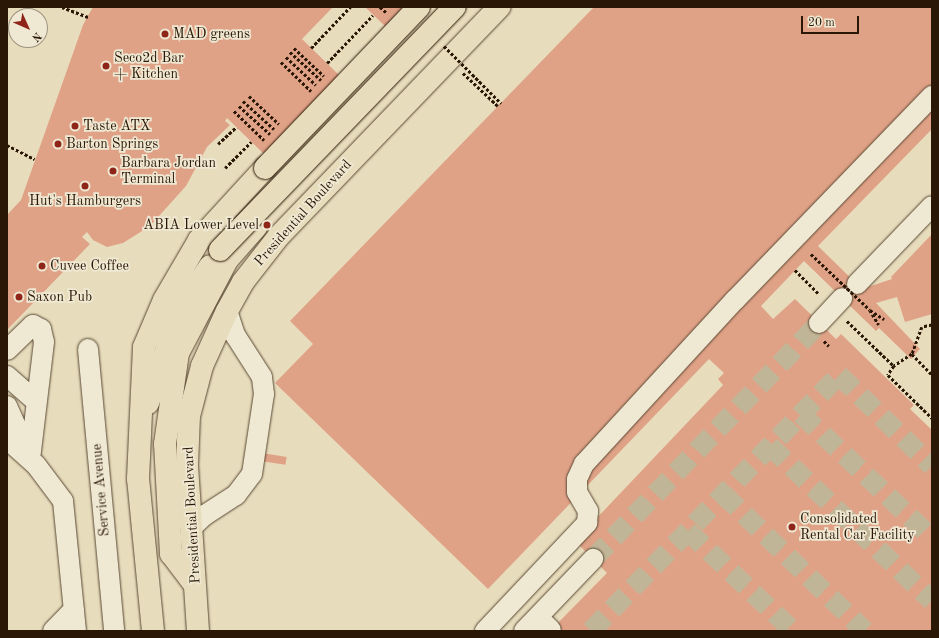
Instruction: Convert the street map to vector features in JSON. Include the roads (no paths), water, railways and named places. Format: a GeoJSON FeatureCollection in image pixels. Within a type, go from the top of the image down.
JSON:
{"type":"FeatureCollection","features":[{"type":"Feature","properties":{"kind":"main road"},"geometry":{"type":"LineString","coordinates":[[153,631],[138,479],[144,347],[164,300],[199,240],[284,148],[419,7]]}},
{"type":"Feature","properties":{"kind":"main road"},"geometry":{"type":"LineString","coordinates":[[140,427],[180,310],[220,250],[455,7]]}},
{"type":"Feature","properties":{"kind":"main road"},"geometry":{"type":"LineString","coordinates":[[194,584],[171,554],[165,444],[178,353],[227,260],[295,183],[462,7]]}},
{"type":"Feature","properties":{"kind":"main road","name":"Presidential Boulevard"},"geometry":{"type":"LineString","coordinates":[[198,631],[187,465],[189,416],[202,366],[227,312],[243,282],[279,236],[499,7]]}},
{"type":"Feature","properties":{"kind":"lane"},"geometry":{"type":"LineString","coordinates":[[485,631],[587,523],[588,511],[578,495],[577,479],[584,464],[735,300],[932,96]]}},
{"type":"Feature","properties":{"kind":"lane"},"geometry":{"type":"LineString","coordinates":[[857,284],[932,206]]}},
{"type":"Feature","properties":{"kind":"lane"},"geometry":{"type":"LineString","coordinates":[[819,322],[843,307]]}},
{"type":"Feature","properties":{"kind":"lane"},"geometry":{"type":"LineString","coordinates":[[191,528],[236,495],[252,474],[264,394],[262,376],[236,335],[227,312]]}},
{"type":"Feature","properties":{"kind":"lane"},"geometry":{"type":"LineString","coordinates":[[7,350],[33,325],[41,329],[44,342],[30,459]]}},
{"type":"Feature","properties":{"kind":"lane","name":"Service Avenue"},"geometry":{"type":"LineString","coordinates":[[88,349],[114,631]]}},
{"type":"Feature","properties":{"kind":"lane"},"geometry":{"type":"LineString","coordinates":[[7,376],[36,401]]}},
{"type":"Feature","properties":{"kind":"lane"},"geometry":{"type":"LineString","coordinates":[[7,406],[30,459]]}},
{"type":"Feature","properties":{"kind":"lane"},"geometry":{"type":"LineString","coordinates":[[7,440],[30,459],[63,501],[76,631]]}},
{"type":"Feature","properties":{"kind":"lane"},"geometry":{"type":"LineString","coordinates":[[524,631],[544,623],[593,559]]}},
{"type":"Feature","properties":{"kind":"lane"},"geometry":{"type":"LineString","coordinates":[[53,631],[74,608]]}},
{"type":"Feature","properties":{"kind":"tunnel"},"geometry":{"type":"LineString","coordinates":[[593,559],[819,323]]}},
{"type":"Feature","properties":{"kind":"tunnel"},"geometry":{"type":"LineString","coordinates":[[591,631],[839,375],[932,466]]}},
{"type":"Feature","properties":{"kind":"tunnel"},"geometry":{"type":"LineString","coordinates":[[801,414],[932,538]]}},
{"type":"Feature","properties":{"kind":"tunnel"},"geometry":{"type":"LineString","coordinates":[[770,446],[932,601]]}},
{"type":"Feature","properties":{"kind":"tunnel"},"geometry":{"type":"LineString","coordinates":[[723,494],[865,631]]}},
{"type":"Feature","properties":{"kind":"tunnel"},"geometry":{"type":"LineString","coordinates":[[688,531],[793,631]]}},
{"type":"Feature","properties":{"kind":"place","name":"MAD greens"},"geometry":{"type":"Point","coordinates":[165,34]}},
{"type":"Feature","properties":{"kind":"place","name":"Seco2d Bar + Kitchen"},"geometry":{"type":"Point","coordinates":[106,66]}},
{"type":"Feature","properties":{"kind":"place","name":"Taste ATX"},"geometry":{"type":"Point","coordinates":[75,126]}},
{"type":"Feature","properties":{"kind":"place","name":"Barton Springs"},"geometry":{"type":"Point","coordinates":[58,144]}},
{"type":"Feature","properties":{"kind":"place","name":"Barbara Jordan Terminal"},"geometry":{"type":"Point","coordinates":[113,171]}},
{"type":"Feature","properties":{"kind":"place","name":"Hut's Hamburgers"},"geometry":{"type":"Point","coordinates":[85,186]}},
{"type":"Feature","properties":{"kind":"place","name":"ABIA Lower Level"},"geometry":{"type":"Point","coordinates":[267,225]}},
{"type":"Feature","properties":{"kind":"place","name":"Cuvee Coffee"},"geometry":{"type":"Point","coordinates":[42,266]}},
{"type":"Feature","properties":{"kind":"place","name":"Saxon Pub"},"geometry":{"type":"Point","coordinates":[19,297]}},
{"type":"Feature","properties":{"kind":"place","name":"Consolidated Rental Car Facility"},"geometry":{"type":"Point","coordinates":[792,527]}}]}
